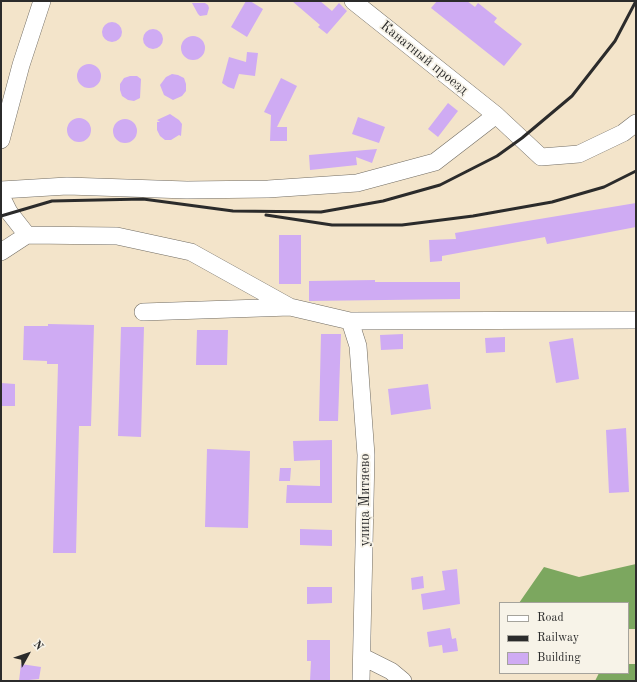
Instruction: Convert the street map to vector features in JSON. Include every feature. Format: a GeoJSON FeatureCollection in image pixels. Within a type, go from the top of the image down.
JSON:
{"type":"FeatureCollection","features":[{"type":"Feature","properties":{"kind":"street"},"geometry":{"type":"LineString","coordinates":[[1,140],[21,65],[42,1]]}},
{"type":"Feature","properties":{"kind":"street","name":"Канатный проезд"},"geometry":{"type":"LineString","coordinates":[[353,1],[496,115],[541,157],[579,154],[623,133],[636,123]]}},
{"type":"Feature","properties":{"kind":"street"},"geometry":{"type":"LineString","coordinates":[[1,190],[67,186],[187,190],[268,189],[357,183],[435,162],[496,115]]}},
{"type":"Feature","properties":{"kind":"street"},"geometry":{"type":"LineString","coordinates":[[1,196],[9,212],[27,235]]}},
{"type":"Feature","properties":{"kind":"street"},"geometry":{"type":"LineString","coordinates":[[1,252],[27,235],[117,236],[191,252],[290,306],[350,321],[636,320]]}},
{"type":"Feature","properties":{"kind":"street"},"geometry":{"type":"LineString","coordinates":[[143,312],[290,306]]}},
{"type":"Feature","properties":{"kind":"street","name":"улица Митяево"},"geometry":{"type":"LineString","coordinates":[[350,321],[358,346],[366,455],[363,657],[361,681]]}},
{"type":"Feature","properties":{"kind":"street"},"geometry":{"type":"LineString","coordinates":[[363,657],[391,671],[403,681]]}},
{"type":"Feature","properties":{"kind":"green space"},"geometry":{"type":"Polygon","coordinates":[[[636,564],[636,629],[629,629],[629,602],[520,602],[544,567],[579,577],[636,564]]]}},
{"type":"Feature","properties":{"kind":"green space"},"geometry":{"type":"Polygon","coordinates":[[[629,664],[636,664],[636,681],[595,681],[598,674],[629,674],[629,664]]]}},
{"type":"Feature","properties":{"kind":"building"},"geometry":{"type":"Polygon","coordinates":[[[246,1],[250,1],[263,9],[247,37],[231,27],[246,1]]]}},
{"type":"Feature","properties":{"kind":"building"},"geometry":{"type":"Polygon","coordinates":[[[292,1],[320,1],[332,11],[339,3],[347,11],[327,34],[318,27],[320,25],[292,1]]]}},
{"type":"Feature","properties":{"kind":"building"},"geometry":{"type":"Polygon","coordinates":[[[437,1],[467,1],[475,7],[478,3],[497,18],[494,22],[522,44],[504,66],[431,8],[437,1]]]}},
{"type":"Feature","properties":{"kind":"building"},"geometry":{"type":"Polygon","coordinates":[[[192,3],[205,3],[208,5],[209,8],[207,15],[200,16],[192,3]]]}},
{"type":"Feature","properties":{"kind":"building"},"geometry":{"type":"Polygon","coordinates":[[[112,22],[119,25],[122,32],[119,39],[112,42],[105,39],[102,32],[105,25],[112,22]]]}},
{"type":"Feature","properties":{"kind":"building"},"geometry":{"type":"Polygon","coordinates":[[[153,29],[160,32],[163,39],[160,46],[153,49],[146,46],[143,39],[146,32],[153,29]]]}},
{"type":"Feature","properties":{"kind":"building"},"geometry":{"type":"Polygon","coordinates":[[[193,36],[202,39],[205,48],[202,57],[193,60],[184,57],[181,48],[184,39],[193,36]]]}},
{"type":"Feature","properties":{"kind":"building"},"geometry":{"type":"Polygon","coordinates":[[[247,52],[258,53],[255,76],[239,74],[234,89],[222,83],[229,57],[246,62],[247,52]]]}},
{"type":"Feature","properties":{"kind":"building"},"geometry":{"type":"Polygon","coordinates":[[[89,64],[98,67],[101,76],[98,85],[89,88],[80,85],[77,76],[80,67],[89,64]]]}},
{"type":"Feature","properties":{"kind":"building"},"geometry":{"type":"Polygon","coordinates":[[[172,74],[184,78],[186,84],[186,91],[182,96],[173,100],[164,95],[160,85],[166,77],[172,74]]]}},
{"type":"Feature","properties":{"kind":"building"},"geometry":{"type":"Polygon","coordinates":[[[137,76],[141,79],[140,98],[134,101],[128,100],[122,96],[120,90],[120,84],[124,78],[137,76]]]}},
{"type":"Feature","properties":{"kind":"building"},"geometry":{"type":"Polygon","coordinates":[[[281,78],[297,86],[277,127],[287,127],[287,141],[270,141],[271,115],[264,112],[281,78]]]}},
{"type":"Feature","properties":{"kind":"building"},"geometry":{"type":"Polygon","coordinates":[[[448,103],[458,111],[438,137],[428,129],[448,103]]]}},
{"type":"Feature","properties":{"kind":"building"},"geometry":{"type":"Polygon","coordinates":[[[170,114],[182,124],[181,136],[179,135],[171,140],[165,140],[160,136],[157,130],[157,122],[160,122],[157,120],[170,114]]]}},
{"type":"Feature","properties":{"kind":"building"},"geometry":{"type":"Polygon","coordinates":[[[358,117],[385,127],[379,143],[352,134],[358,117]]]}},
{"type":"Feature","properties":{"kind":"building"},"geometry":{"type":"Polygon","coordinates":[[[79,118],[88,121],[91,130],[88,139],[79,142],[70,139],[67,130],[70,121],[79,118]]]}},
{"type":"Feature","properties":{"kind":"building"},"geometry":{"type":"Polygon","coordinates":[[[125,119],[134,122],[137,131],[134,140],[125,143],[116,140],[113,131],[116,122],[125,119]]]}},
{"type":"Feature","properties":{"kind":"building"},"geometry":{"type":"Polygon","coordinates":[[[377,149],[372,163],[356,157],[357,165],[310,170],[309,155],[377,149]]]}},
{"type":"Feature","properties":{"kind":"building"},"geometry":{"type":"Polygon","coordinates":[[[636,203],[636,227],[547,244],[545,237],[442,256],[442,261],[430,262],[429,240],[456,239],[455,233],[636,203]]]}},
{"type":"Feature","properties":{"kind":"building"},"geometry":{"type":"Polygon","coordinates":[[[279,235],[301,235],[301,284],[279,284],[279,235]]]}},
{"type":"Feature","properties":{"kind":"building"},"geometry":{"type":"Polygon","coordinates":[[[375,280],[375,282],[460,282],[460,299],[309,301],[309,281],[375,280]]]}},
{"type":"Feature","properties":{"kind":"building"},"geometry":{"type":"Polygon","coordinates":[[[48,324],[94,325],[91,426],[79,426],[76,553],[53,553],[58,364],[47,364],[47,361],[23,360],[24,326],[48,326],[48,324]]]}},
{"type":"Feature","properties":{"kind":"building"},"geometry":{"type":"Polygon","coordinates":[[[121,327],[144,327],[141,437],[118,436],[121,327]]]}},
{"type":"Feature","properties":{"kind":"building"},"geometry":{"type":"Polygon","coordinates":[[[197,330],[228,330],[227,365],[196,365],[197,330]]]}},
{"type":"Feature","properties":{"kind":"building"},"geometry":{"type":"Polygon","coordinates":[[[321,334],[341,334],[338,421],[319,421],[321,334]]]}},
{"type":"Feature","properties":{"kind":"building"},"geometry":{"type":"Polygon","coordinates":[[[403,334],[403,349],[381,350],[380,335],[403,334]]]}},
{"type":"Feature","properties":{"kind":"building"},"geometry":{"type":"Polygon","coordinates":[[[505,337],[505,352],[486,353],[485,338],[505,337]]]}},
{"type":"Feature","properties":{"kind":"building"},"geometry":{"type":"Polygon","coordinates":[[[573,338],[579,379],[556,383],[549,342],[573,338]]]}},
{"type":"Feature","properties":{"kind":"building"},"geometry":{"type":"Polygon","coordinates":[[[1,383],[15,384],[15,406],[1,406],[1,383]]]}},
{"type":"Feature","properties":{"kind":"building"},"geometry":{"type":"Polygon","coordinates":[[[428,384],[431,409],[391,415],[388,389],[428,384]]]}},
{"type":"Feature","properties":{"kind":"building"},"geometry":{"type":"Polygon","coordinates":[[[626,428],[629,492],[609,493],[606,430],[626,428]]]}},
{"type":"Feature","properties":{"kind":"building"},"geometry":{"type":"Polygon","coordinates":[[[332,440],[332,503],[286,503],[287,485],[320,486],[320,460],[294,461],[293,441],[332,440]]]}},
{"type":"Feature","properties":{"kind":"building"},"geometry":{"type":"Polygon","coordinates":[[[207,449],[250,451],[248,528],[205,527],[207,449]]]}},
{"type":"Feature","properties":{"kind":"building"},"geometry":{"type":"Polygon","coordinates":[[[280,468],[291,468],[290,481],[279,481],[280,468]]]}},
{"type":"Feature","properties":{"kind":"building"},"geometry":{"type":"Polygon","coordinates":[[[300,529],[332,530],[332,546],[300,545],[300,529]]]}},
{"type":"Feature","properties":{"kind":"building"},"geometry":{"type":"Polygon","coordinates":[[[457,569],[460,604],[423,610],[421,594],[445,590],[442,571],[457,569]]]}},
{"type":"Feature","properties":{"kind":"building"},"geometry":{"type":"Polygon","coordinates":[[[423,576],[424,588],[412,590],[411,578],[423,576]]]}},
{"type":"Feature","properties":{"kind":"building"},"geometry":{"type":"Polygon","coordinates":[[[307,587],[332,587],[332,603],[307,604],[307,587]]]}},
{"type":"Feature","properties":{"kind":"building"},"geometry":{"type":"Polygon","coordinates":[[[450,628],[452,639],[456,638],[458,651],[443,653],[442,645],[429,647],[427,632],[450,628]]]}},
{"type":"Feature","properties":{"kind":"building"},"geometry":{"type":"Polygon","coordinates":[[[307,640],[330,640],[330,681],[310,681],[311,661],[307,661],[307,640]]]}},
{"type":"Feature","properties":{"kind":"building"},"geometry":{"type":"Polygon","coordinates":[[[21,664],[41,667],[39,679],[19,681],[21,664]]]}},
{"type":"Feature","properties":{"kind":"railway"},"geometry":{"type":"LineString","coordinates":[[1,216],[52,201],[143,199],[233,211],[321,212],[383,201],[440,185],[497,156],[522,138],[572,96],[615,41],[636,1]]}},
{"type":"Feature","properties":{"kind":"railway"},"geometry":{"type":"LineString","coordinates":[[266,215],[332,225],[402,225],[473,216],[552,202],[604,187],[636,171]]}}]}
